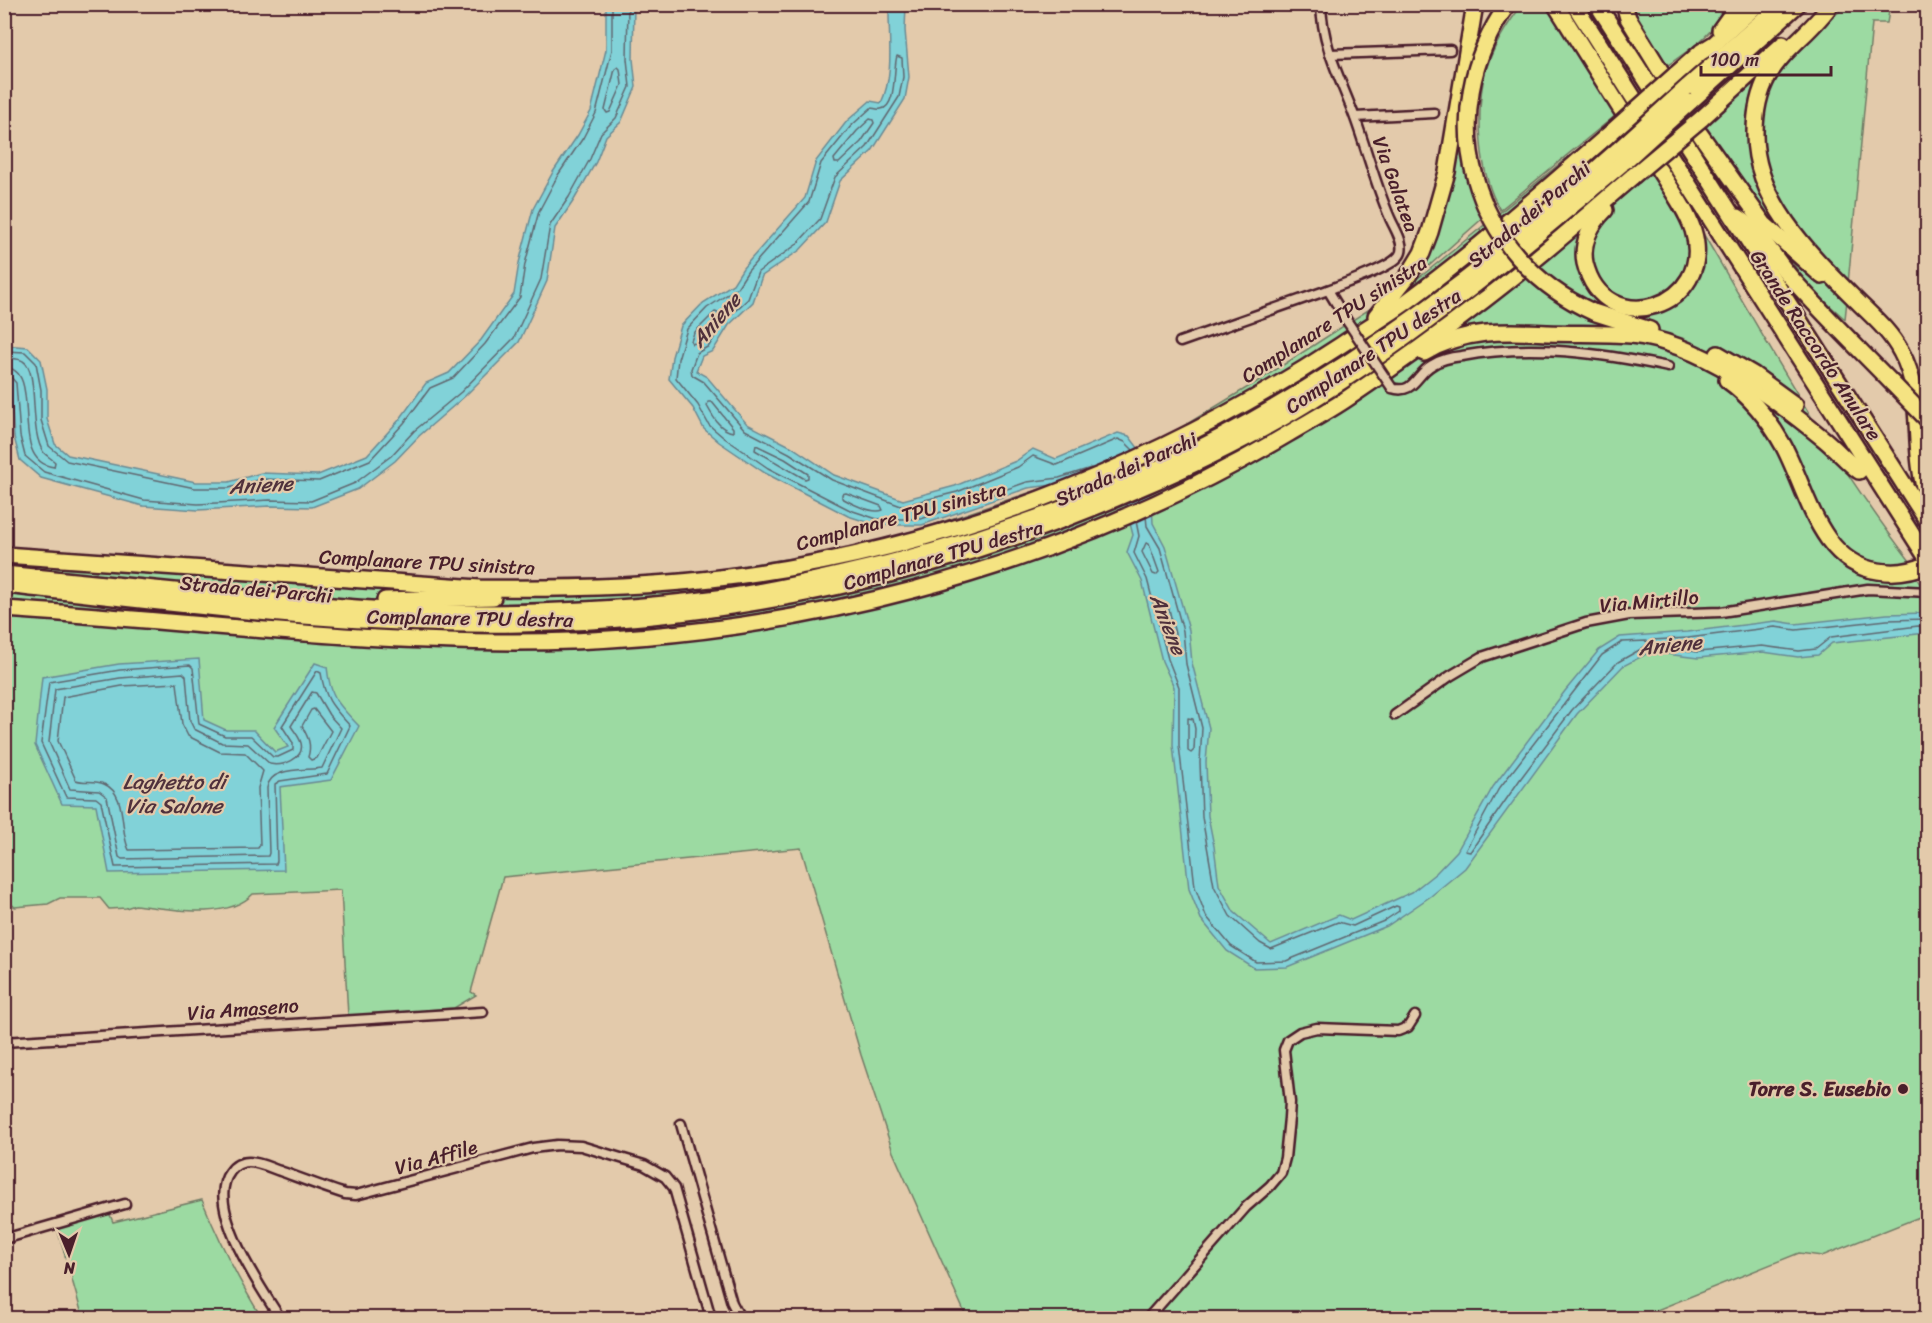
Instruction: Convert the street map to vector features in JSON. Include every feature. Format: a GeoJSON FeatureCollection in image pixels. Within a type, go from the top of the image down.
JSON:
{"type":"FeatureCollection","features":[{"type":"Feature","properties":{"kind":"highway"},"geometry":{"type":"LineString","coordinates":[[1363,331],[1408,276],[1422,253],[1430,232],[1447,172],[1475,4]]}},
{"type":"Feature","properties":{"kind":"highway"},"geometry":{"type":"LineString","coordinates":[[1508,4],[1490,33],[1473,83],[1468,140],[1475,180],[1489,217],[1516,258],[1556,292],[1593,312],[1694,344],[1725,357],[1749,371],[1813,421],[1838,444],[1868,481],[1887,495]]}},
{"type":"Feature","properties":{"kind":"highway"},"geometry":{"type":"LineString","coordinates":[[1555,4],[1622,111]]}},
{"type":"Feature","properties":{"kind":"highway"},"geometry":{"type":"LineString","coordinates":[[1574,4],[1635,100]]}},
{"type":"Feature","properties":{"kind":"highway"},"geometry":{"type":"LineString","coordinates":[[1597,4],[1650,86]]}},
{"type":"Feature","properties":{"kind":"highway"},"geometry":{"type":"LineString","coordinates":[[1624,4],[1628,18],[1669,75]]}},
{"type":"Feature","properties":{"kind":"highway"},"geometry":{"type":"LineString","coordinates":[[1701,51],[1731,16],[1735,4]]}},
{"type":"Feature","properties":{"kind":"highway","name":"Complanare TPU sinistra"},"geometry":{"type":"LineString","coordinates":[[4,555],[478,588],[614,588],[735,576],[787,568],[882,547],[1007,511],[1076,485],[1163,446],[1297,374],[1363,331],[1407,301],[1512,219],[1607,136],[1669,75],[1714,44],[1758,4]]}},
{"type":"Feature","properties":{"kind":"highway","name":"Strada dei Parchi"},"geometry":{"type":"LineString","coordinates":[[4,574],[339,607],[489,613],[604,609],[718,598],[954,558],[1077,515],[1173,467],[1304,390],[1420,313],[1621,156],[1688,95],[1781,4]]}},
{"type":"Feature","properties":{"kind":"highway","name":"Strada dei Parchi"},"geometry":{"type":"LineString","coordinates":[[1688,95],[1798,4]]}},
{"type":"Feature","properties":{"kind":"highway"},"geometry":{"type":"LineString","coordinates":[[1830,4],[1823,17],[1778,62],[1761,90],[1757,105],[1755,139],[1757,156],[1776,207],[1816,257],[1887,331],[1900,349],[1914,388],[1918,454],[1928,499]]}},
{"type":"Feature","properties":{"kind":"highway","name":"Complanare TPU destra"},"geometry":{"type":"LineString","coordinates":[[4,609],[350,637],[559,641],[654,635],[737,625],[902,592],[985,569],[1062,543],[1183,490],[1249,457],[1346,399],[1485,300],[1629,180],[1701,126],[1830,4]]}},
{"type":"Feature","properties":{"kind":"highway"},"geometry":{"type":"LineString","coordinates":[[1701,126],[1764,224],[1844,295],[1856,300]]}},
{"type":"Feature","properties":{"kind":"highway","name":"Grande Raccordo Anulare"},"geometry":{"type":"LineString","coordinates":[[1686,143],[1928,522]]}},
{"type":"Feature","properties":{"kind":"highway","name":"Grande Raccordo Anulare"},"geometry":{"type":"LineString","coordinates":[[1671,157],[1926,560]]}},
{"type":"Feature","properties":{"kind":"highway"},"geometry":{"type":"LineString","coordinates":[[1629,180],[1601,214],[1587,237],[1584,259],[1595,287],[1610,301],[1633,309],[1657,306],[1667,301],[1683,287],[1691,276],[1696,251],[1692,229],[1659,170]]}},
{"type":"Feature","properties":{"kind":"highway"},"geometry":{"type":"LineString","coordinates":[[1728,211],[1752,228],[1812,302],[1928,420]]}},
{"type":"Feature","properties":{"kind":"highway"},"geometry":{"type":"LineString","coordinates":[[1346,399],[1373,387],[1433,347],[1458,337],[1492,332],[1631,335],[1676,346],[1701,356],[1732,373],[1827,442],[1859,471]]}},
{"type":"Feature","properties":{"kind":"highway"},"geometry":{"type":"LineString","coordinates":[[1588,335],[1630,341],[1673,352],[1698,363],[1735,386],[1758,408],[1778,435],[1821,527],[1834,546],[1845,556],[1868,569],[1894,573],[1914,570],[1926,560]]}},
{"type":"Feature","properties":{"kind":"highway","name":"Strada dei Parchi"},"geometry":{"type":"LineString","coordinates":[[4,585],[355,619],[515,624],[647,617],[722,608],[791,597],[888,570]]}},
{"type":"Feature","properties":{"kind":"highway"},"geometry":{"type":"LineString","coordinates":[[115,586],[380,600],[571,594],[614,588]]}},
{"type":"Feature","properties":{"kind":"highway"},"geometry":{"type":"LineString","coordinates":[[4,604],[61,613]]}},
{"type":"Feature","properties":{"kind":"street","name":"Via Galatea"},"geometry":{"type":"LineString","coordinates":[[1180,342],[1329,290],[1398,258],[1402,249],[1354,117],[1335,73],[1323,27],[1321,4]]}},
{"type":"Feature","properties":{"kind":"street"},"geometry":{"type":"LineString","coordinates":[[1330,54],[1450,50]]}},
{"type":"Feature","properties":{"kind":"street"},"geometry":{"type":"LineString","coordinates":[[1354,117],[1434,113]]}},
{"type":"Feature","properties":{"kind":"street"},"geometry":{"type":"LineString","coordinates":[[1329,290],[1392,388],[1399,390],[1408,389],[1425,370],[1442,360],[1500,351],[1580,353],[1627,358],[1668,367]]}},
{"type":"Feature","properties":{"kind":"street","name":"Via Mirtillo"},"geometry":{"type":"LineString","coordinates":[[1395,715],[1450,676],[1482,657],[1586,623],[1629,615],[1722,612],[1868,589],[1928,591]]}},
{"type":"Feature","properties":{"kind":"street","name":"Via Amaseno"},"geometry":{"type":"LineString","coordinates":[[4,1042],[483,1012]]}},
{"type":"Feature","properties":{"kind":"street"},"geometry":{"type":"LineString","coordinates":[[1148,1318],[1246,1207],[1281,1173],[1285,1158],[1290,1102],[1284,1050],[1291,1037],[1305,1029],[1317,1028],[1398,1031],[1408,1027],[1415,1016]]}},
{"type":"Feature","properties":{"kind":"street"},"geometry":{"type":"LineString","coordinates":[[681,1124],[732,1303],[740,1318]]}},
{"type":"Feature","properties":{"kind":"street","name":"Via Affile"},"geometry":{"type":"LineString","coordinates":[[280,1318],[242,1256],[225,1209],[222,1192],[224,1182],[238,1164],[255,1162],[345,1194],[356,1195],[533,1148],[568,1144],[644,1165],[670,1182],[674,1188],[711,1318]]}},
{"type":"Feature","properties":{"kind":"street"},"geometry":{"type":"LineString","coordinates":[[4,1239],[125,1204]]}},
{"type":"Feature","properties":{"kind":"green space"},"geometry":{"type":"Polygon","coordinates":[[[1522,5],[1549,5],[1616,115],[1500,210],[1489,186],[1483,160],[1480,103],[1482,86],[1492,54],[1522,5]]]}},
{"type":"Feature","properties":{"kind":"green space"},"geometry":{"type":"Polygon","coordinates":[[[1629,5],[1728,5],[1709,33],[1667,66],[1639,26],[1629,5]]]}},
{"type":"Feature","properties":{"kind":"green space"},"geometry":{"type":"Polygon","coordinates":[[[1847,5],[1890,5],[1887,23],[1872,23],[1848,284],[1819,253],[1785,209],[1763,163],[1761,106],[1778,69],[1791,53],[1847,5]]]}},
{"type":"Feature","properties":{"kind":"green space"},"geometry":{"type":"Polygon","coordinates":[[[1759,71],[1749,100],[1746,127],[1749,151],[1756,174],[1767,195],[1813,262],[1757,207],[1705,128],[1759,71]]]}},
{"type":"Feature","properties":{"kind":"green space"},"geometry":{"type":"Polygon","coordinates":[[[1616,118],[1701,246],[1701,230],[1826,441],[1910,561],[1907,563],[1927,595],[1927,1214],[1822,1256],[1799,1253],[1637,1318],[967,1318],[893,1152],[861,1055],[801,848],[503,877],[471,992],[476,995],[454,1008],[348,1016],[341,890],[253,894],[229,908],[197,911],[135,905],[109,909],[100,898],[60,898],[48,904],[15,907],[5,899],[4,550],[312,572],[512,582],[656,579],[843,550],[921,529],[1097,470],[1159,441],[1263,378],[1424,274],[1616,118]]]}},
{"type":"Feature","properties":{"kind":"green space"},"geometry":{"type":"Polygon","coordinates":[[[1463,124],[1484,217],[1413,280],[1433,244],[1445,210],[1463,124]]]}},
{"type":"Feature","properties":{"kind":"green space"},"geometry":{"type":"Polygon","coordinates":[[[1782,247],[1847,300],[1845,319],[1809,287],[1782,247]]]}},
{"type":"Feature","properties":{"kind":"green space"},"geometry":{"type":"Polygon","coordinates":[[[202,1200],[229,1260],[262,1318],[83,1318],[56,1224],[108,1210],[113,1222],[202,1200]]]}},
{"type":"Feature","properties":{"kind":"water","name":"Aniene"},"geometry":{"type":"Polygon","coordinates":[[[606,5],[634,5],[633,59],[636,87],[621,122],[606,136],[596,162],[555,228],[547,281],[519,342],[395,461],[358,489],[312,507],[270,506],[198,510],[143,506],[41,478],[20,460],[14,437],[10,384],[5,380],[5,345],[28,347],[41,360],[47,389],[47,419],[55,444],[68,455],[196,482],[229,482],[261,473],[318,475],[367,455],[400,419],[426,383],[449,373],[481,340],[514,294],[519,263],[533,209],[591,111],[606,50],[606,5]]]}},
{"type":"Feature","properties":{"kind":"water","name":"Aniene"},"geometry":{"type":"Polygon","coordinates":[[[887,5],[906,5],[905,30],[909,77],[905,99],[872,151],[840,181],[826,222],[800,250],[762,276],[753,302],[729,325],[713,351],[702,356],[696,371],[707,377],[747,424],[792,447],[834,475],[903,500],[955,486],[1016,461],[1033,449],[1056,459],[1118,433],[1129,436],[1139,449],[1152,505],[1153,523],[1165,546],[1189,630],[1192,663],[1209,728],[1206,762],[1208,816],[1219,885],[1234,912],[1271,944],[1339,915],[1351,920],[1412,892],[1436,873],[1457,851],[1493,787],[1565,691],[1599,650],[1620,637],[1687,632],[1776,621],[1795,624],[1887,614],[1927,613],[1927,633],[1832,643],[1818,655],[1798,657],[1763,652],[1698,658],[1650,652],[1623,666],[1577,714],[1465,868],[1431,896],[1387,926],[1287,967],[1254,968],[1227,951],[1201,919],[1189,889],[1173,745],[1174,687],[1162,661],[1142,581],[1127,552],[1133,535],[1116,468],[1061,484],[1028,488],[922,525],[876,525],[848,516],[765,473],[719,442],[704,429],[693,408],[669,379],[672,357],[681,326],[703,303],[733,284],[743,268],[805,198],[816,161],[847,121],[870,101],[881,103],[888,82],[889,70],[887,5]]]}},
{"type":"Feature","properties":{"kind":"water","name":"Laghetto di Via Salone"},"geometry":{"type":"Polygon","coordinates":[[[199,659],[204,720],[226,730],[254,730],[275,752],[288,747],[274,727],[315,663],[327,667],[330,686],[336,700],[359,726],[331,780],[280,787],[284,870],[109,873],[96,805],[62,804],[35,745],[42,677],[119,664],[199,659]]]}},
{"type":"Feature","properties":{"kind":"place","name":"Torre S. Eusebio"},"geometry":{"type":"Point","coordinates":[1903,1089]}}]}
